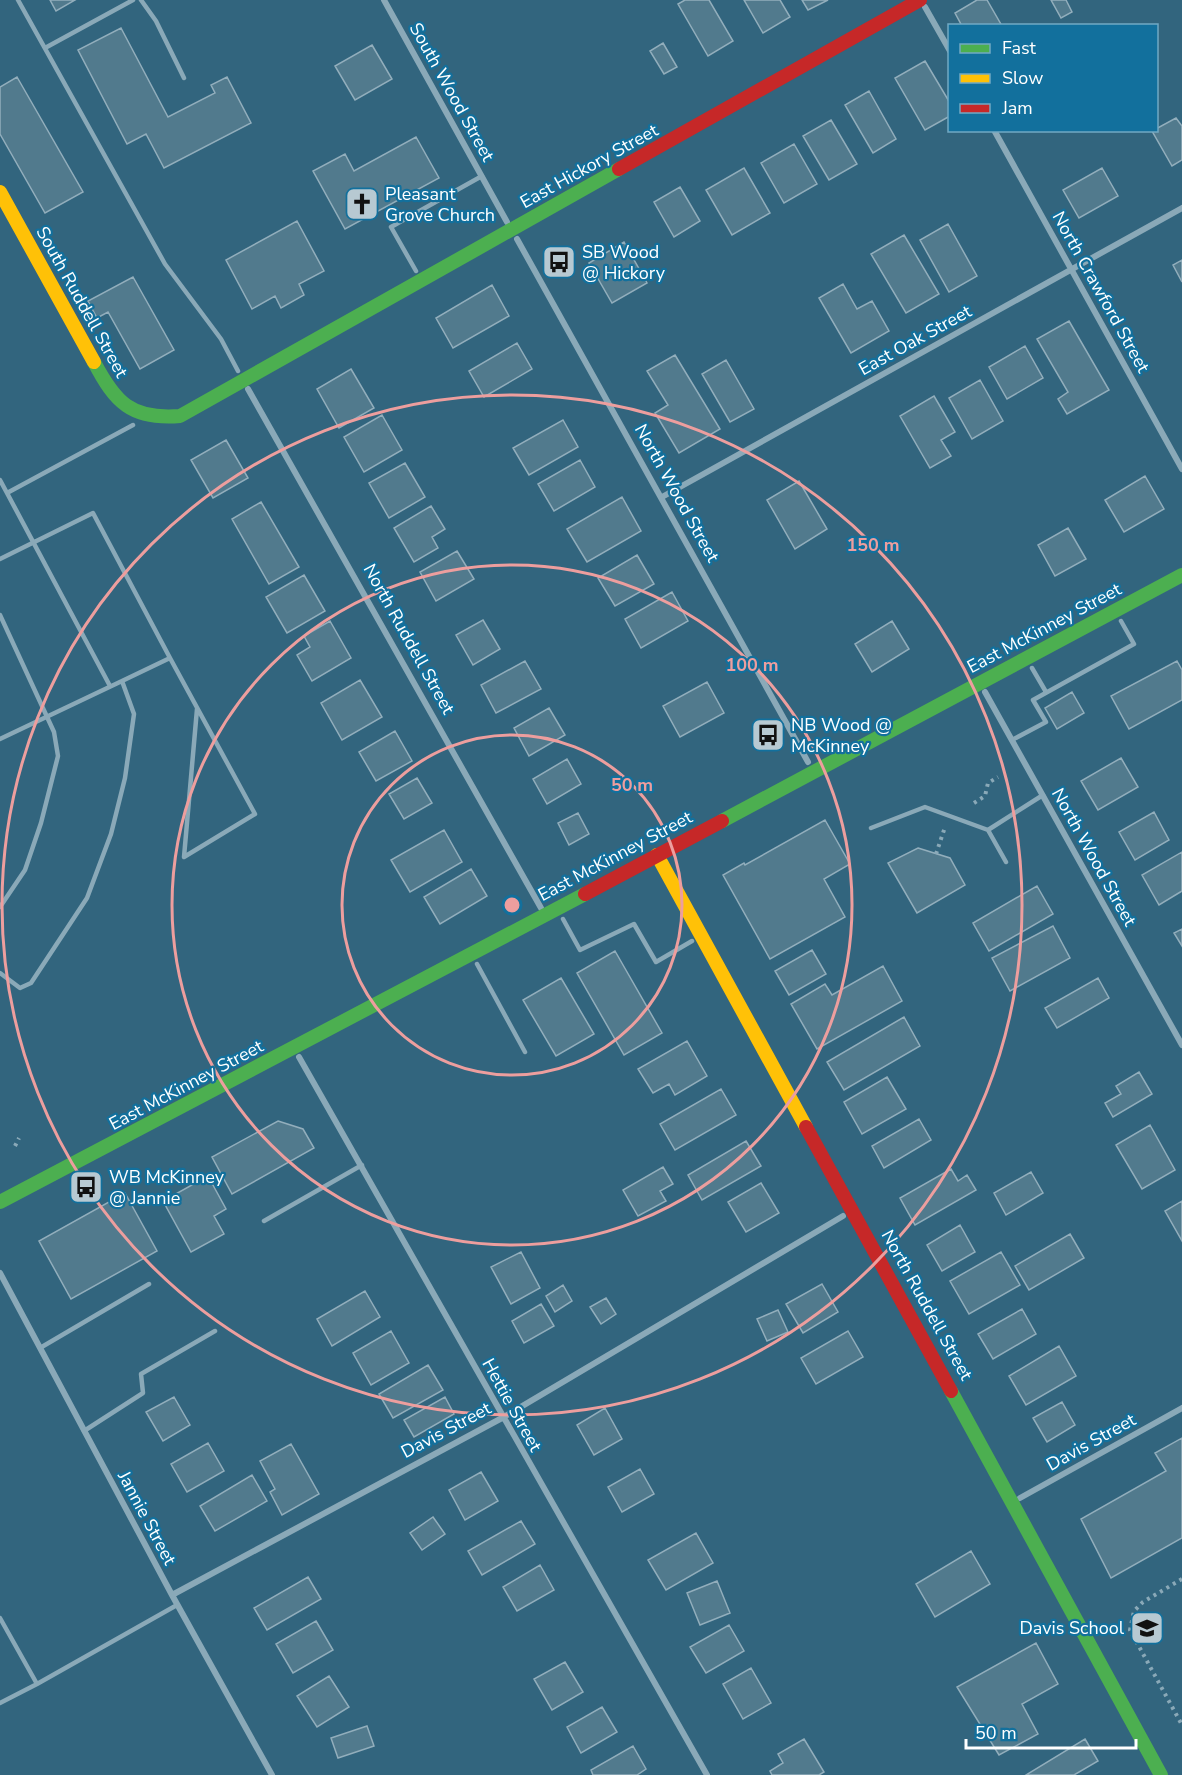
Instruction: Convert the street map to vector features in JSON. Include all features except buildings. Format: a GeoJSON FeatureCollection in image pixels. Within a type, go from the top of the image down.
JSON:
{"type":"FeatureCollection","features":[{"type":"Feature","properties":{"kind":"street","name":"South Wood Street"},"geometry":{"type":"LineString","coordinates":[[384,0],[512,230]]}},
{"type":"Feature","properties":{"kind":"street"},"geometry":{"type":"LineString","coordinates":[[920,0],[948,48]]}},
{"type":"Feature","properties":{"kind":"street","name":"East Hickory Street"},"geometry":{"type":"LineString","coordinates":[[244,381],[920,0]]}},
{"type":"Feature","properties":{"kind":"street","name":"North Crawford Street"},"geometry":{"type":"LineString","coordinates":[[995,132],[1182,469]]}},
{"type":"Feature","properties":{"kind":"street","name":"South Ruddell Street"},"geometry":{"type":"LineString","coordinates":[[0,192],[109,390],[122,405],[140,415]]}},
{"type":"Feature","properties":{"kind":"street","name":"East Oak Street"},"geometry":{"type":"LineString","coordinates":[[662,497],[1182,208]]}},
{"type":"Feature","properties":{"kind":"street","name":"North Wood Street"},"geometry":{"type":"LineString","coordinates":[[512,230],[813,772]]}},
{"type":"Feature","properties":{"kind":"street"},"geometry":{"type":"LineString","coordinates":[[140,415],[160,419],[180,416],[244,381]]}},
{"type":"Feature","properties":{"kind":"street","name":"North Ruddell Street"},"geometry":{"type":"LineString","coordinates":[[244,381],[550,910]]}},
{"type":"Feature","properties":{"kind":"street","name":"East McKinney Street"},"geometry":{"type":"LineString","coordinates":[[4,1197],[294,1049],[550,910],[1182,575]]}},
{"type":"Feature","properties":{"kind":"street","name":"North Wood Street"},"geometry":{"type":"LineString","coordinates":[[980,683],[1182,1045]]}},
{"type":"Feature","properties":{"kind":"street","name":"North Ruddell Street"},"geometry":{"type":"LineString","coordinates":[[657,855],[1014,1502],[1161,1775]]}},
{"type":"Feature","properties":{"kind":"street","name":"Hettie Street"},"geometry":{"type":"LineString","coordinates":[[294,1049],[707,1775]]}},
{"type":"Feature","properties":{"kind":"street","name":"Davis Street"},"geometry":{"type":"LineString","coordinates":[[172,1595],[502,1418],[854,1210]]}},
{"type":"Feature","properties":{"kind":"street","name":"Jannie Street"},"geometry":{"type":"LineString","coordinates":[[0,1273],[177,1605],[272,1775]]}},
{"type":"Feature","properties":{"kind":"street","name":"Davis Street"},"geometry":{"type":"LineString","coordinates":[[1014,1502],[1182,1408]]}},
{"type":"Feature","properties":{"kind":"lane"},"geometry":{"type":"LineString","coordinates":[[18,0],[165,264],[221,339],[244,381]]}},
{"type":"Feature","properties":{"kind":"lane"},"geometry":{"type":"LineString","coordinates":[[45,48],[133,0]]}},
{"type":"Feature","properties":{"kind":"lane"},"geometry":{"type":"LineString","coordinates":[[141,0],[156,21],[184,78]]}},
{"type":"Feature","properties":{"kind":"lane"},"geometry":{"type":"LineString","coordinates":[[421,281],[391,227],[482,176]]}},
{"type":"Feature","properties":{"kind":"lane"},"geometry":{"type":"LineString","coordinates":[[8,494],[134,425],[140,415]]}},
{"type":"Feature","properties":{"kind":"lane"},"geometry":{"type":"LineString","coordinates":[[0,480],[110,686]]}},
{"type":"Feature","properties":{"kind":"lane"},"geometry":{"type":"LineString","coordinates":[[0,560],[93,513],[255,814],[184,857],[197,709]]}},
{"type":"Feature","properties":{"kind":"lane"},"geometry":{"type":"LineString","coordinates":[[1012,740],[1046,722],[1033,699],[1134,644],[1116,611]]}},
{"type":"Feature","properties":{"kind":"lane"},"geometry":{"type":"LineString","coordinates":[[0,615],[47,717],[58,748],[53,783],[25,870],[0,907]]}},
{"type":"Feature","properties":{"kind":"lane"},"geometry":{"type":"LineString","coordinates":[[0,739],[170,658]]}},
{"type":"Feature","properties":{"kind":"lane"},"geometry":{"type":"LineString","coordinates":[[1027,659],[1046,692]]}},
{"type":"Feature","properties":{"kind":"lane"},"geometry":{"type":"LineString","coordinates":[[0,973],[20,988],[31,983],[93,887],[111,834],[128,757],[134,711],[122,681]]}},
{"type":"Feature","properties":{"kind":"lane"},"geometry":{"type":"LineString","coordinates":[[988,830],[1043,795]]}},
{"type":"Feature","properties":{"kind":"lane"},"geometry":{"type":"LineString","coordinates":[[871,828],[926,807],[988,830],[1006,862]]}},
{"type":"Feature","properties":{"kind":"lane"},"geometry":{"type":"LineString","coordinates":[[550,910],[580,950],[634,924],[656,962],[702,936]]}},
{"type":"Feature","properties":{"kind":"lane"},"geometry":{"type":"LineString","coordinates":[[471,953],[525,1052]]}},
{"type":"Feature","properties":{"kind":"lane"},"geometry":{"type":"LineString","coordinates":[[264,1221],[362,1165]]}},
{"type":"Feature","properties":{"kind":"lane"},"geometry":{"type":"LineString","coordinates":[[40,1348],[150,1284]]}},
{"type":"Feature","properties":{"kind":"lane"},"geometry":{"type":"LineString","coordinates":[[84,1431],[143,1393],[141,1374],[214,1331]]}},
{"type":"Feature","properties":{"kind":"lane"},"geometry":{"type":"LineString","coordinates":[[0,1703],[177,1605]]}},
{"type":"Feature","properties":{"kind":"lane"},"geometry":{"type":"LineString","coordinates":[[0,1618],[37,1684]]}},
{"type":"Feature","properties":{"kind":"path"},"geometry":{"type":"LineString","coordinates":[[975,803],[985,796],[988,783],[998,777]]}},
{"type":"Feature","properties":{"kind":"path"},"geometry":{"type":"LineString","coordinates":[[936,854],[945,826]]}},
{"type":"Feature","properties":{"kind":"path"},"geometry":{"type":"LineString","coordinates":[[15,1146],[19,1138]]}},
{"type":"Feature","properties":{"kind":"path"},"geometry":{"type":"LineString","coordinates":[[1182,1579],[1138,1607],[1134,1611],[1130,1630],[1182,1725]]}},
{"type":"Feature","properties":{"kind":"traffic: fast"},"geometry":{"type":"LineString","coordinates":[[94,362],[109,388],[127,406],[149,415],[180,416],[619,169]]}},
{"type":"Feature","properties":{"kind":"traffic: fast"},"geometry":{"type":"LineString","coordinates":[[722,821],[1182,575]]}},
{"type":"Feature","properties":{"kind":"traffic: fast"},"geometry":{"type":"LineString","coordinates":[[0,1202],[585,894]]}},
{"type":"Feature","properties":{"kind":"traffic: fast"},"geometry":{"type":"LineString","coordinates":[[951,1391],[1161,1775]]}},
{"type":"Feature","properties":{"kind":"traffic: slow"},"geometry":{"type":"LineString","coordinates":[[0,192],[94,362]]}},
{"type":"Feature","properties":{"kind":"traffic: slow"},"geometry":{"type":"LineString","coordinates":[[657,855],[806,1127]]}},
{"type":"Feature","properties":{"kind":"traffic: jam"},"geometry":{"type":"LineString","coordinates":[[619,169],[920,0]]}},
{"type":"Feature","properties":{"kind":"traffic: jam"},"geometry":{"type":"LineString","coordinates":[[585,894],[722,821]]}},
{"type":"Feature","properties":{"kind":"traffic: jam"},"geometry":{"type":"LineString","coordinates":[[806,1127],[951,1391]]}},
{"type":"Feature","properties":{"kind":"place","name":"Pleasant Grove Church"},"geometry":{"type":"Point","coordinates":[362,204]}},
{"type":"Feature","properties":{"kind":"place","name":"SB Wood @ Hickory"},"geometry":{"type":"Point","coordinates":[559,262]}},
{"type":"Feature","properties":{"kind":"place","name":"NB Wood @ McKinney"},"geometry":{"type":"Point","coordinates":[768,735]}},
{"type":"Feature","properties":{"kind":"place","name":"WB McKinney @ Jannie"},"geometry":{"type":"Point","coordinates":[86,1187]}},
{"type":"Feature","properties":{"kind":"place","name":"Davis School"},"geometry":{"type":"Point","coordinates":[1147,1628]}}]}
